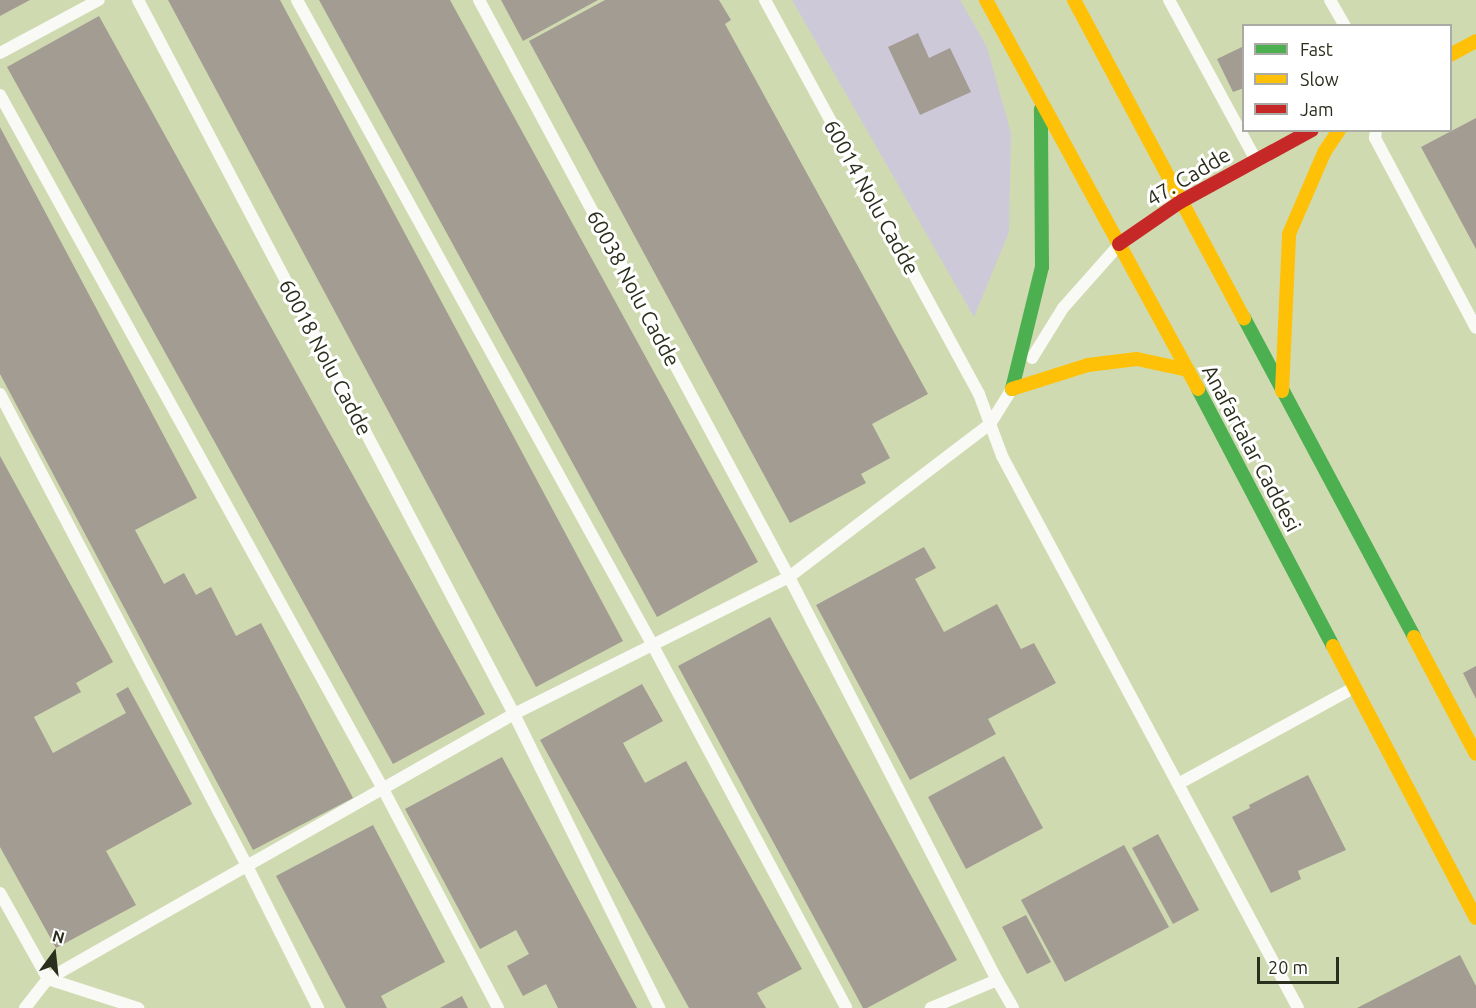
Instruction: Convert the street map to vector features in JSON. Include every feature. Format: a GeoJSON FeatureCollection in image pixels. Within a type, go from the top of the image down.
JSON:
{"type":"FeatureCollection","features":[{"type":"Feature","properties":{"kind":"main road","name":"Anafartalar Caddesi"},"geometry":{"type":"LineString","coordinates":[[986,0],[1041,105],[1188,370],[1476,918]]}},
{"type":"Feature","properties":{"kind":"main road"},"geometry":{"type":"LineString","coordinates":[[1074,0],[1476,754]]}},
{"type":"Feature","properties":{"kind":"main road"},"geometry":{"type":"LineString","coordinates":[[1452,54],[1476,41]]}},
{"type":"Feature","properties":{"kind":"main road"},"geometry":{"type":"LineString","coordinates":[[1012,389],[1042,267],[1041,105]]}},
{"type":"Feature","properties":{"kind":"main road","name":"47. Cadde"},"geometry":{"type":"LineString","coordinates":[[1119,244],[1180,202],[1308,132]]}},
{"type":"Feature","properties":{"kind":"main road"},"geometry":{"type":"LineString","coordinates":[[1282,393],[1289,234],[1326,151],[1338,132]]}},
{"type":"Feature","properties":{"kind":"main road"},"geometry":{"type":"LineString","coordinates":[[1012,389],[1088,365],[1137,359],[1188,370]]}},
{"type":"Feature","properties":{"kind":"lane"},"geometry":{"type":"LineString","coordinates":[[0,53],[99,0]]}},
{"type":"Feature","properties":{"kind":"lane","name":"60018 Nolu Cadde"},"geometry":{"type":"LineString","coordinates":[[138,0],[514,714],[659,1008]]}},
{"type":"Feature","properties":{"kind":"lane"},"geometry":{"type":"LineString","coordinates":[[297,0],[652,644],[846,1008]]}},
{"type":"Feature","properties":{"kind":"lane","name":"60038 Nolu Cadde"},"geometry":{"type":"LineString","coordinates":[[479,0],[789,577],[1013,1008]]}},
{"type":"Feature","properties":{"kind":"lane","name":"60014 Nolu Cadde"},"geometry":{"type":"LineString","coordinates":[[765,0],[979,394],[1002,456],[1298,1008]]}},
{"type":"Feature","properties":{"kind":"lane"},"geometry":{"type":"LineString","coordinates":[[1169,0],[1256,161]]}},
{"type":"Feature","properties":{"kind":"lane"},"geometry":{"type":"LineString","coordinates":[[1330,0],[1344,24]]}},
{"type":"Feature","properties":{"kind":"lane"},"geometry":{"type":"LineString","coordinates":[[0,96],[382,788],[498,1008]]}},
{"type":"Feature","properties":{"kind":"lane"},"geometry":{"type":"LineString","coordinates":[[1376,132],[1375,138],[1379,148],[1475,325]]}},
{"type":"Feature","properties":{"kind":"lane"},"geometry":{"type":"LineString","coordinates":[[25,1008],[48,979],[246,864],[514,714],[789,577],[990,424],[1064,308],[1119,244]]}},
{"type":"Feature","properties":{"kind":"lane"},"geometry":{"type":"LineString","coordinates":[[0,394],[246,864],[318,1008]]}},
{"type":"Feature","properties":{"kind":"lane"},"geometry":{"type":"LineString","coordinates":[[1178,784],[1354,688]]}},
{"type":"Feature","properties":{"kind":"lane"},"geometry":{"type":"LineString","coordinates":[[0,892],[48,979],[138,1008]]}},
{"type":"Feature","properties":{"kind":"lane"},"geometry":{"type":"LineString","coordinates":[[931,1008],[997,980]]}},
{"type":"Feature","properties":{"kind":"shaded area"},"geometry":{"type":"Polygon","coordinates":[[[0,0],[1476,0],[1476,1008],[0,1008],[0,0]]]}},
{"type":"Feature","properties":{"kind":"shaded area"},"geometry":{"type":"Polygon","coordinates":[[[792,0],[960,0],[987,47],[1011,133],[1009,232],[974,317],[792,0]]]}},
{"type":"Feature","properties":{"kind":"building"},"geometry":{"type":"Polygon","coordinates":[[[0,0],[30,0],[0,16],[0,0]]]}},
{"type":"Feature","properties":{"kind":"building"},"geometry":{"type":"Polygon","coordinates":[[[168,0],[280,0],[623,641],[536,687],[168,0]]]}},
{"type":"Feature","properties":{"kind":"building"},"geometry":{"type":"Polygon","coordinates":[[[319,0],[450,0],[758,562],[657,617],[319,0]]]}},
{"type":"Feature","properties":{"kind":"building"},"geometry":{"type":"Polygon","coordinates":[[[501,0],[598,0],[523,41],[501,0]]]}},
{"type":"Feature","properties":{"kind":"building"},"geometry":{"type":"Polygon","coordinates":[[[605,0],[719,0],[731,20],[725,24],[928,394],[872,424],[890,458],[861,474],[866,483],[790,523],[529,41],[605,0]]]}},
{"type":"Feature","properties":{"kind":"building"},"geometry":{"type":"Polygon","coordinates":[[[99,16],[485,714],[393,764],[7,67],[99,16]]]}},
{"type":"Feature","properties":{"kind":"building"},"geometry":{"type":"Polygon","coordinates":[[[918,33],[929,58],[950,48],[971,92],[920,115],[888,47],[918,33]]]}},
{"type":"Feature","properties":{"kind":"building"},"geometry":{"type":"Polygon","coordinates":[[[1242,47],[1242,89],[1233,92],[1217,59],[1242,47]]]}},
{"type":"Feature","properties":{"kind":"building"},"geometry":{"type":"Polygon","coordinates":[[[1476,118],[1476,249],[1421,147],[1476,118]]]}},
{"type":"Feature","properties":{"kind":"building"},"geometry":{"type":"Polygon","coordinates":[[[0,127],[197,498],[135,530],[164,584],[184,573],[196,595],[211,587],[236,636],[261,623],[353,798],[253,850],[0,374],[0,127]]]}},
{"type":"Feature","properties":{"kind":"building"},"geometry":{"type":"Polygon","coordinates":[[[0,456],[113,662],[76,683],[81,692],[34,717],[53,753],[126,713],[116,694],[128,687],[192,804],[106,851],[136,905],[56,948],[0,847],[0,456]]]}},
{"type":"Feature","properties":{"kind":"building"},"geometry":{"type":"Polygon","coordinates":[[[924,547],[936,568],[915,579],[944,632],[997,604],[1021,649],[1034,643],[1056,683],[988,719],[996,734],[910,780],[816,605],[924,547]]]}},
{"type":"Feature","properties":{"kind":"building"},"geometry":{"type":"Polygon","coordinates":[[[770,617],[957,960],[867,1008],[863,1008],[678,666],[770,617]]]}},
{"type":"Feature","properties":{"kind":"building"},"geometry":{"type":"Polygon","coordinates":[[[1476,666],[1476,699],[1463,673],[1476,666]]]}},
{"type":"Feature","properties":{"kind":"building"},"geometry":{"type":"Polygon","coordinates":[[[642,684],[663,721],[623,743],[645,783],[686,761],[802,969],[757,993],[766,1008],[689,1008],[540,740],[642,684]]]}},
{"type":"Feature","properties":{"kind":"building"},"geometry":{"type":"Polygon","coordinates":[[[1004,756],[1043,828],[966,869],[928,797],[1004,756]]]}},
{"type":"Feature","properties":{"kind":"building"},"geometry":{"type":"Polygon","coordinates":[[[502,757],[637,1008],[558,1008],[546,984],[523,996],[507,966],[529,954],[516,930],[480,949],[405,809],[502,757]]]}},
{"type":"Feature","properties":{"kind":"building"},"geometry":{"type":"Polygon","coordinates":[[[1308,775],[1346,850],[1298,871],[1301,879],[1271,893],[1232,817],[1250,808],[1249,805],[1308,775]]]}},
{"type":"Feature","properties":{"kind":"building"},"geometry":{"type":"Polygon","coordinates":[[[373,825],[445,962],[381,996],[387,1008],[346,1008],[276,876],[373,825]]]}},
{"type":"Feature","properties":{"kind":"building"},"geometry":{"type":"Polygon","coordinates":[[[1158,834],[1199,910],[1173,924],[1132,848],[1158,834]]]}},
{"type":"Feature","properties":{"kind":"building"},"geometry":{"type":"Polygon","coordinates":[[[1124,845],[1169,927],[1065,982],[1021,900],[1124,845]]]}},
{"type":"Feature","properties":{"kind":"building"},"geometry":{"type":"Polygon","coordinates":[[[1026,915],[1051,962],[1027,974],[1002,927],[1026,915]]]}},
{"type":"Feature","properties":{"kind":"building"},"geometry":{"type":"Polygon","coordinates":[[[1460,955],[1476,986],[1476,1008],[1357,1008],[1460,955]]]}},
{"type":"Feature","properties":{"kind":"building"},"geometry":{"type":"Polygon","coordinates":[[[462,996],[468,1008],[440,1008],[462,996]]]}},
{"type":"Feature","properties":{"kind":"traffic: fast"},"geometry":{"type":"LineString","coordinates":[[1012,389],[1042,267],[1041,109]]}},
{"type":"Feature","properties":{"kind":"traffic: fast"},"geometry":{"type":"LineString","coordinates":[[1244,318],[1414,637]]}},
{"type":"Feature","properties":{"kind":"traffic: fast"},"geometry":{"type":"LineString","coordinates":[[1198,389],[1333,646]]}},
{"type":"Feature","properties":{"kind":"traffic: slow"},"geometry":{"type":"LineString","coordinates":[[986,0],[1198,389]]}},
{"type":"Feature","properties":{"kind":"traffic: slow"},"geometry":{"type":"LineString","coordinates":[[1074,0],[1244,318]]}},
{"type":"Feature","properties":{"kind":"traffic: slow"},"geometry":{"type":"LineString","coordinates":[[1452,54],[1476,41]]}},
{"type":"Feature","properties":{"kind":"traffic: slow"},"geometry":{"type":"LineString","coordinates":[[1282,391],[1289,234],[1325,151],[1338,132]]}},
{"type":"Feature","properties":{"kind":"traffic: slow"},"geometry":{"type":"LineString","coordinates":[[1012,389],[1088,365],[1137,359],[1188,370]]}},
{"type":"Feature","properties":{"kind":"traffic: slow"},"geometry":{"type":"LineString","coordinates":[[1414,637],[1476,754]]}},
{"type":"Feature","properties":{"kind":"traffic: slow"},"geometry":{"type":"LineString","coordinates":[[1333,646],[1476,918]]}},
{"type":"Feature","properties":{"kind":"traffic: jam"},"geometry":{"type":"LineString","coordinates":[[1119,244],[1180,202],[1308,132]]}}]}
